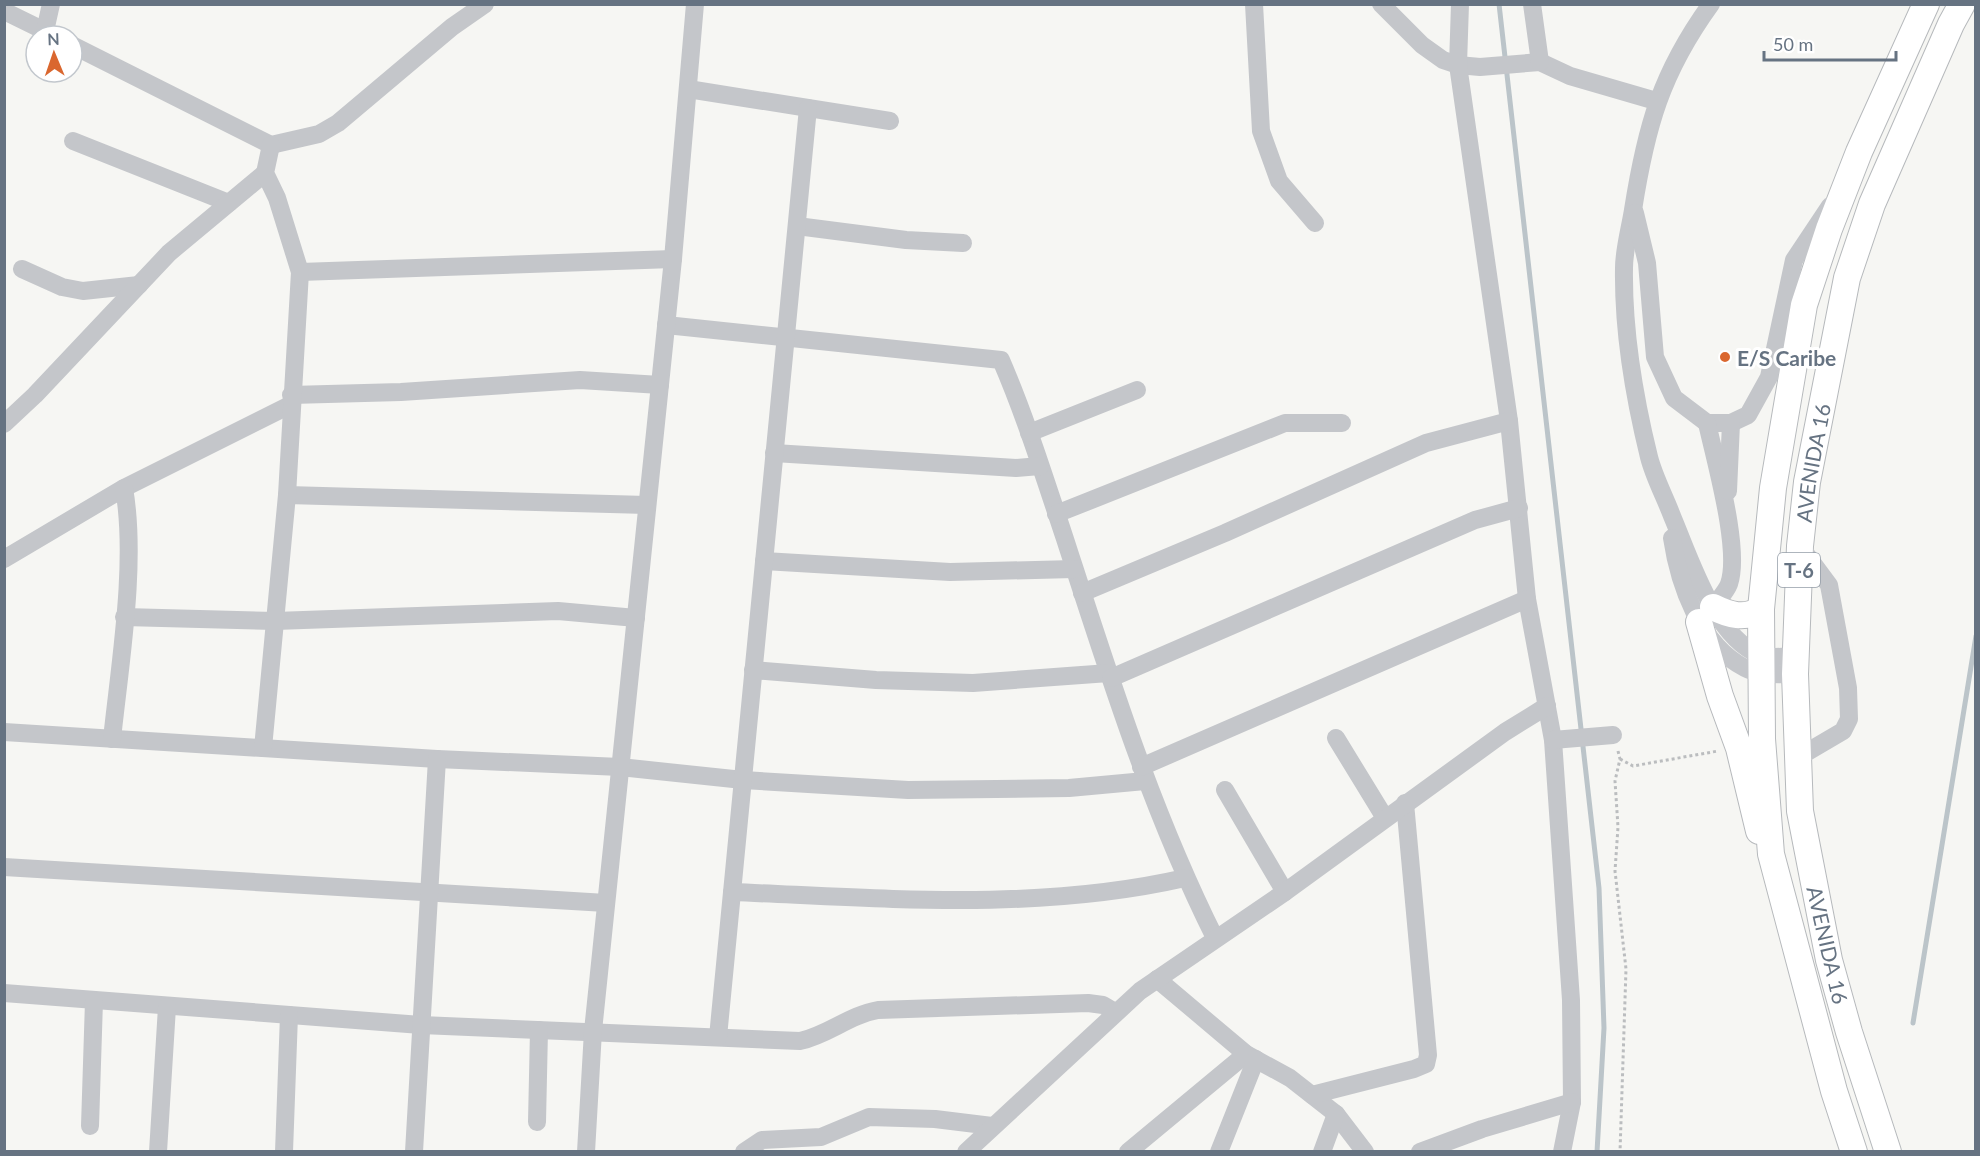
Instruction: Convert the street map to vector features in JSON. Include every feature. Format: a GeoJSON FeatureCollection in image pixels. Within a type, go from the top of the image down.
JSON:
{"type":"FeatureCollection","features":[{"type":"Feature","properties":{"kind":"highway","name":"AVENIDA 16"},"geometry":{"type":"LineString","coordinates":[[1854,1152],[1834,1091],[1771,854],[1761,665],[1761,609],[1773,488],[1804,304],[1851,173],[1926,4]]}},
{"type":"Feature","properties":{"kind":"highway","name":"AVENIDA 16"},"geometry":{"type":"LineString","coordinates":[[1888,1152],[1849,1032],[1829,960],[1800,811],[1796,665],[1800,546],[1808,482],[1847,278],[1872,204],[1951,24],[1962,4]]}},
{"type":"Feature","properties":{"kind":"highway"},"geometry":{"type":"LineString","coordinates":[[1706,614],[1731,616],[1755,614],[1761,609]]}},
{"type":"Feature","properties":{"kind":"highway","name":"T-6"},"geometry":{"type":"LineString","coordinates":[[1706,614],[1720,696],[1739,748],[1756,824],[1771,854]]}},
{"type":"Feature","properties":{"kind":"street"},"geometry":{"type":"LineString","coordinates":[[50,24],[51,4]]}},
{"type":"Feature","properties":{"kind":"street"},"geometry":{"type":"LineString","coordinates":[[84,51],[272,145],[319,134],[338,123],[453,27],[485,4]]}},
{"type":"Feature","properties":{"kind":"street"},"geometry":{"type":"LineString","coordinates":[[586,1152],[593,1031],[673,259],[695,4]]}},
{"type":"Feature","properties":{"kind":"street"},"geometry":{"type":"LineString","coordinates":[[1254,4],[1261,131],[1279,181],[1315,223]]}},
{"type":"Feature","properties":{"kind":"street"},"geometry":{"type":"LineString","coordinates":[[1381,4],[1422,45],[1443,60],[1458,65],[1480,67],[1533,63],[1656,101]]}},
{"type":"Feature","properties":{"kind":"street"},"geometry":{"type":"LineString","coordinates":[[1460,4],[1458,65],[1509,421],[1527,599],[1553,740],[1571,1000],[1572,1102],[1562,1152]]}},
{"type":"Feature","properties":{"kind":"street"},"geometry":{"type":"LineString","coordinates":[[1532,4],[1533,63]]}},
{"type":"Feature","properties":{"kind":"street"},"geometry":{"type":"LineString","coordinates":[[1711,4],[1669,73],[1656,101],[1640,165],[1624,267],[1627,328],[1635,393],[1647,448],[1698,581],[1706,614],[1761,665],[1796,665]]}},
{"type":"Feature","properties":{"kind":"street"},"geometry":{"type":"LineString","coordinates":[[4,11],[31,24]]}},
{"type":"Feature","properties":{"kind":"street"},"geometry":{"type":"LineString","coordinates":[[688,89],[890,121]]}},
{"type":"Feature","properties":{"kind":"street"},"geometry":{"type":"LineString","coordinates":[[718,1037],[808,108]]}},
{"type":"Feature","properties":{"kind":"street"},"geometry":{"type":"LineString","coordinates":[[73,141],[229,203]]}},
{"type":"Feature","properties":{"kind":"street"},"geometry":{"type":"LineString","coordinates":[[4,423],[169,253],[265,173],[272,145]]}},
{"type":"Feature","properties":{"kind":"street"},"geometry":{"type":"LineString","coordinates":[[263,748],[287,495],[290,400],[300,272],[276,198],[265,173]]}},
{"type":"Feature","properties":{"kind":"street"},"geometry":{"type":"LineString","coordinates":[[1633,206],[1647,262],[1655,357],[1674,398],[1707,423],[1731,423],[1748,415],[1769,377],[1794,260],[1851,173]]}},
{"type":"Feature","properties":{"kind":"street"},"geometry":{"type":"LineString","coordinates":[[796,226],[906,240],[963,243]]}},
{"type":"Feature","properties":{"kind":"street"},"geometry":{"type":"LineString","coordinates":[[300,272],[673,259]]}},
{"type":"Feature","properties":{"kind":"street"},"geometry":{"type":"LineString","coordinates":[[22,269],[62,287],[83,291],[139,285]]}},
{"type":"Feature","properties":{"kind":"street"},"geometry":{"type":"LineString","coordinates":[[666,325],[1001,360],[1029,433],[1143,774],[1185,878],[1215,938]]}},
{"type":"Feature","properties":{"kind":"street"},"geometry":{"type":"LineString","coordinates":[[4,559],[124,488],[290,400],[580,380],[660,385]]}},
{"type":"Feature","properties":{"kind":"street"},"geometry":{"type":"LineString","coordinates":[[1029,433],[1137,390]]}},
{"type":"Feature","properties":{"kind":"street"},"geometry":{"type":"LineString","coordinates":[[1082,593],[1225,533],[1426,442],[1509,421]]}},
{"type":"Feature","properties":{"kind":"street"},"geometry":{"type":"LineString","coordinates":[[1056,514],[1285,423],[1342,423]]}},
{"type":"Feature","properties":{"kind":"street"},"geometry":{"type":"LineString","coordinates":[[1706,614],[1729,584],[1732,568],[1727,517],[1707,423]]}},
{"type":"Feature","properties":{"kind":"street"},"geometry":{"type":"LineString","coordinates":[[1727,517],[1731,423]]}},
{"type":"Feature","properties":{"kind":"street"},"geometry":{"type":"LineString","coordinates":[[774,453],[1016,468],[1040,466]]}},
{"type":"Feature","properties":{"kind":"street"},"geometry":{"type":"LineString","coordinates":[[112,739],[124,617],[129,516],[124,488]]}},
{"type":"Feature","properties":{"kind":"street"},"geometry":{"type":"LineString","coordinates":[[287,495],[647,505]]}},
{"type":"Feature","properties":{"kind":"street"},"geometry":{"type":"LineString","coordinates":[[753,670],[876,680],[973,683],[1110,675],[1474,520],[1519,508]]}},
{"type":"Feature","properties":{"kind":"street"},"geometry":{"type":"LineString","coordinates":[[1797,758],[1843,732],[1849,719],[1848,688],[1830,585],[1800,546]]}},
{"type":"Feature","properties":{"kind":"street"},"geometry":{"type":"LineString","coordinates":[[764,561],[950,572],[1074,569]]}},
{"type":"Feature","properties":{"kind":"street"},"geometry":{"type":"LineString","coordinates":[[4,732],[437,759],[621,767],[743,780],[908,790],[1069,788],[1143,774],[1527,599]]}},
{"type":"Feature","properties":{"kind":"street"},"geometry":{"type":"LineString","coordinates":[[124,617],[275,621],[558,611],[636,618]]}},
{"type":"Feature","properties":{"kind":"street"},"geometry":{"type":"LineString","coordinates":[[966,1152],[1115,1012],[1157,979],[1286,892],[1505,732],[1547,706]]}},
{"type":"Feature","properties":{"kind":"street"},"geometry":{"type":"LineString","coordinates":[[1553,740],[1613,735]]}},
{"type":"Feature","properties":{"kind":"street"},"geometry":{"type":"LineString","coordinates":[[1336,738],[1385,818]]}},
{"type":"Feature","properties":{"kind":"street"},"geometry":{"type":"LineString","coordinates":[[414,1152],[437,759]]}},
{"type":"Feature","properties":{"kind":"street"},"geometry":{"type":"LineString","coordinates":[[1225,789],[1286,892]]}},
{"type":"Feature","properties":{"kind":"street"},"geometry":{"type":"LineString","coordinates":[[1312,1095],[1414,1070],[1425,1064],[1428,1055],[1405,803]]}},
{"type":"Feature","properties":{"kind":"street"},"geometry":{"type":"LineString","coordinates":[[4,867],[606,903]]}},
{"type":"Feature","properties":{"kind":"street"},"geometry":{"type":"LineString","coordinates":[[732,892],[910,900],[1030,899],[1145,887],[1185,878]]}},
{"type":"Feature","properties":{"kind":"street"},"geometry":{"type":"LineString","coordinates":[[1157,979],[1251,1057],[1290,1078],[1336,1114],[1365,1152]]}},
{"type":"Feature","properties":{"kind":"street"},"geometry":{"type":"LineString","coordinates":[[4,993],[421,1025],[800,1041],[816,1038],[862,1013],[878,1010],[1088,1003],[1103,1005],[1115,1012]]}},
{"type":"Feature","properties":{"kind":"street"},"geometry":{"type":"LineString","coordinates":[[90,1126],[94,1001]]}},
{"type":"Feature","properties":{"kind":"street"},"geometry":{"type":"LineString","coordinates":[[158,1152],[167,1007]]}},
{"type":"Feature","properties":{"kind":"street"},"geometry":{"type":"LineString","coordinates":[[285,1152],[290,1015]]}},
{"type":"Feature","properties":{"kind":"street"},"geometry":{"type":"LineString","coordinates":[[537,1122],[539,1029]]}},
{"type":"Feature","properties":{"kind":"street"},"geometry":{"type":"LineString","coordinates":[[1128,1152],[1251,1057]]}},
{"type":"Feature","properties":{"kind":"street"},"geometry":{"type":"LineString","coordinates":[[1219,1152],[1251,1057]]}},
{"type":"Feature","properties":{"kind":"street"},"geometry":{"type":"LineString","coordinates":[[1420,1152],[1482,1129],[1572,1102]]}},
{"type":"Feature","properties":{"kind":"street"},"geometry":{"type":"LineString","coordinates":[[1322,1152],[1336,1114]]}},
{"type":"Feature","properties":{"kind":"street"},"geometry":{"type":"LineString","coordinates":[[744,1152],[762,1140],[821,1137],[869,1117],[935,1119],[992,1126]]}},
{"type":"Feature","properties":{"kind":"path"},"geometry":{"type":"LineString","coordinates":[[1613,735],[1620,759],[1615,782],[1618,826],[1615,871],[1626,969],[1620,1152]]}},
{"type":"Feature","properties":{"kind":"path"},"geometry":{"type":"LineString","coordinates":[[1620,759],[1632,766],[1739,748]]}},
{"type":"Feature","properties":{"kind":"waterway"},"geometry":{"type":"LineString","coordinates":[[1499,4],[1599,888],[1604,1028],[1597,1152]]}},
{"type":"Feature","properties":{"kind":"waterway"},"geometry":{"type":"LineString","coordinates":[[1913,1023],[1976,636]]}},
{"type":"Feature","properties":{"kind":"place","name":"E/S Caribe"},"geometry":{"type":"Point","coordinates":[1725,357]}}]}
